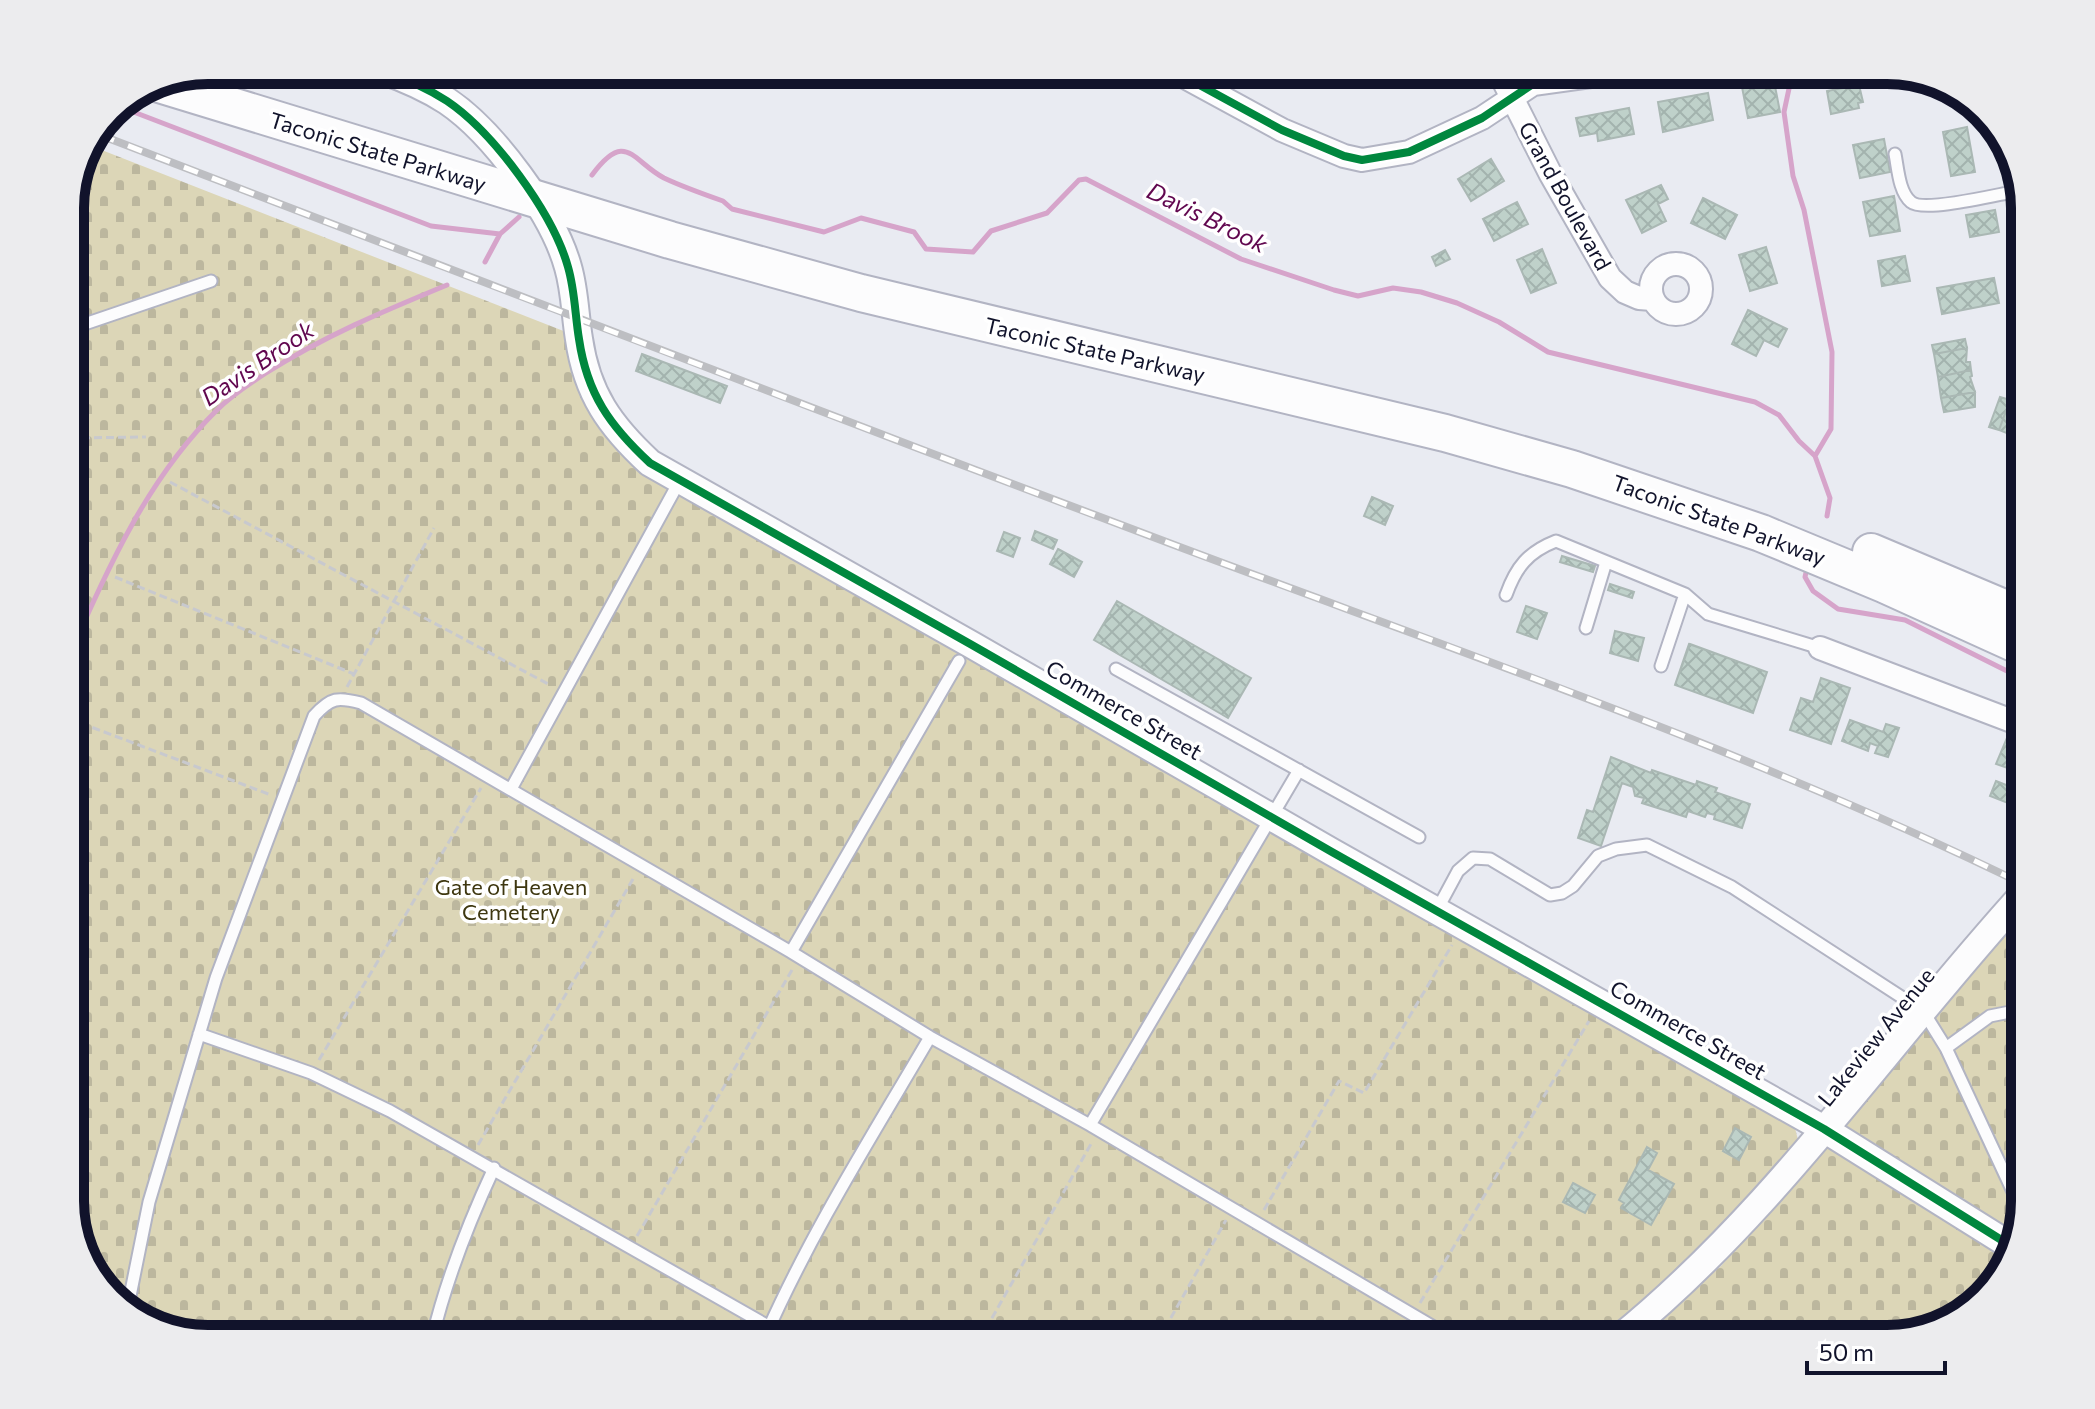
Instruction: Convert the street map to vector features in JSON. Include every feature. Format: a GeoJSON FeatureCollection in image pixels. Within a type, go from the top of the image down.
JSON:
{"type":"FeatureCollection","features":[{"type":"Feature","properties":{"kind":"highway","name":"Taconic State Parkway"},"geometry":{"type":"LineString","coordinates":[[219,84],[526,187],[861,293],[1445,433],[1560,465],[1761,533],[2011,642]]}},
{"type":"Feature","properties":{"kind":"highway","name":"Taconic State Parkway"},"geometry":{"type":"LineString","coordinates":[[176,88],[526,187],[871,276],[1441,412],[1570,448],[1697,488],[1822,533],[2011,611]]}},
{"type":"Feature","properties":{"kind":"street","name":"Commerce Street"},"geometry":{"type":"LineString","coordinates":[[416,84],[453,105],[489,139],[553,228],[572,284],[582,355],[601,408],[624,440],[650,463],[1824,1129],[2004,1242]]}},
{"type":"Feature","properties":{"kind":"street"},"geometry":{"type":"LineString","coordinates":[[1209,84],[1282,130],[1344,156],[1362,160],[1409,152],[1482,118],[1533,84]]}},
{"type":"Feature","properties":{"kind":"street","name":"Grand Boulevard"},"geometry":{"type":"LineString","coordinates":[[1505,84],[1550,173],[1610,278],[1625,292],[1652,299]]}},
{"type":"Feature","properties":{"kind":"street"},"geometry":{"type":"LineString","coordinates":[[1820,648],[2011,721]]}},
{"type":"Feature","properties":{"kind":"street","name":"Lakeview Avenue"},"geometry":{"type":"LineString","coordinates":[[1635,1325],[1714,1253],[1824,1129],[1952,973],[2011,908]]}},
{"type":"Feature","properties":{"kind":"lane"},"geometry":{"type":"LineString","coordinates":[[1895,154],[1902,187],[1915,205],[1930,206],[2010,192]]}},
{"type":"Feature","properties":{"kind":"lane"},"geometry":{"type":"LineString","coordinates":[[84,324],[211,281]]}},
{"type":"Feature","properties":{"kind":"lane"},"geometry":{"type":"LineString","coordinates":[[511,789],[679,482]]}},
{"type":"Feature","properties":{"kind":"lane"},"geometry":{"type":"LineString","coordinates":[[1506,595],[1515,570],[1542,547],[1556,541],[1685,594],[1708,614],[1820,648]]}},
{"type":"Feature","properties":{"kind":"lane"},"geometry":{"type":"LineString","coordinates":[[1586,628],[1606,562]]}},
{"type":"Feature","properties":{"kind":"lane"},"geometry":{"type":"LineString","coordinates":[[1661,666],[1685,594]]}},
{"type":"Feature","properties":{"kind":"lane"},"geometry":{"type":"LineString","coordinates":[[795,954],[959,661]]}},
{"type":"Feature","properties":{"kind":"lane"},"geometry":{"type":"LineString","coordinates":[[1116,669],[1419,837]]}},
{"type":"Feature","properties":{"kind":"lane"},"geometry":{"type":"LineString","coordinates":[[130,1297],[149,1202],[231,935],[314,716],[325,704],[341,698],[361,703],[511,789],[795,954],[930,1037],[1094,1128],[1431,1325]]}},
{"type":"Feature","properties":{"kind":"lane"},"geometry":{"type":"LineString","coordinates":[[1094,1128],[1299,770]]}},
{"type":"Feature","properties":{"kind":"lane"},"geometry":{"type":"LineString","coordinates":[[1437,910],[1458,871],[1473,858],[1490,859],[1550,895],[1562,893],[1573,886],[1598,856],[1616,849],[1647,845],[1732,887],[1923,1011],[1946,1048],[2011,1187]]}},
{"type":"Feature","properties":{"kind":"lane"},"geometry":{"type":"LineString","coordinates":[[1946,1048],[1990,1016],[2011,1012]]}},
{"type":"Feature","properties":{"kind":"lane"},"geometry":{"type":"LineString","coordinates":[[199,1034],[311,1073],[390,1111],[768,1325]]}},
{"type":"Feature","properties":{"kind":"lane"},"geometry":{"type":"LineString","coordinates":[[771,1325],[852,1171],[930,1037]]}},
{"type":"Feature","properties":{"kind":"lane"},"geometry":{"type":"LineString","coordinates":[[435,1325],[443,1292],[494,1168]]}},
{"type":"Feature","properties":{"kind":"path"},"geometry":{"type":"LineString","coordinates":[[84,438],[146,437]]}},
{"type":"Feature","properties":{"kind":"path"},"geometry":{"type":"LineString","coordinates":[[170,482],[564,693]]}},
{"type":"Feature","properties":{"kind":"path"},"geometry":{"type":"LineString","coordinates":[[341,698],[434,528]]}},
{"type":"Feature","properties":{"kind":"path"},"geometry":{"type":"LineString","coordinates":[[115,577],[354,674]]}},
{"type":"Feature","properties":{"kind":"path"},"geometry":{"type":"LineString","coordinates":[[84,724],[282,799]]}},
{"type":"Feature","properties":{"kind":"path"},"geometry":{"type":"LineString","coordinates":[[311,1073],[487,777]]}},
{"type":"Feature","properties":{"kind":"path"},"geometry":{"type":"LineString","coordinates":[[472,1155],[640,865]]}},
{"type":"Feature","properties":{"kind":"path"},"geometry":{"type":"LineString","coordinates":[[1256,1224],[1339,1081],[1364,1093],[1464,924]]}},
{"type":"Feature","properties":{"kind":"path"},"geometry":{"type":"LineString","coordinates":[[631,1246],[795,954]]}},
{"type":"Feature","properties":{"kind":"path"},"geometry":{"type":"LineString","coordinates":[[1413,1314],[1601,1001]]}},
{"type":"Feature","properties":{"kind":"path"},"geometry":{"type":"LineString","coordinates":[[988,1325],[1094,1128]]}},
{"type":"Feature","properties":{"kind":"path"},"geometry":{"type":"LineString","coordinates":[[1167,1325],[1231,1210]]}},
{"type":"Feature","properties":{"kind":"green space","name":"Gate of Heaven Cemetery"},"geometry":{"type":"Polygon","coordinates":[[[99,149],[566,332],[607,436],[1794,1124],[1798,1140],[1653,1292],[1616,1325],[208,1325],[176,1321],[139,1304],[120,1289],[101,1263],[88,1233],[84,1209],[84,200],[88,176],[99,149]]]}},
{"type":"Feature","properties":{"kind":"green space"},"geometry":{"type":"Polygon","coordinates":[[[2011,924],[2010,1217],[2002,1248],[1980,1283],[1969,1294],[1934,1316],[1903,1324],[1648,1325],[1721,1266],[2011,924]]]}},
{"type":"Feature","properties":{"kind":"building"},"geometry":{"type":"Polygon","coordinates":[[[1775,84],[1780,112],[1748,118],[1742,87],[1775,84]]]}},
{"type":"Feature","properties":{"kind":"building"},"geometry":{"type":"Polygon","coordinates":[[[1859,85],[1863,102],[1858,103],[1859,108],[1831,114],[1827,91],[1859,85]]]}},
{"type":"Feature","properties":{"kind":"building"},"geometry":{"type":"Polygon","coordinates":[[[1708,93],[1713,120],[1663,132],[1658,102],[1708,93]]]}},
{"type":"Feature","properties":{"kind":"building"},"geometry":{"type":"Polygon","coordinates":[[[1629,108],[1634,134],[1598,141],[1597,133],[1580,136],[1576,118],[1629,108]]]}},
{"type":"Feature","properties":{"kind":"building"},"geometry":{"type":"Polygon","coordinates":[[[1967,127],[1975,172],[1951,176],[1943,132],[1967,127]]]}},
{"type":"Feature","properties":{"kind":"building"},"geometry":{"type":"Polygon","coordinates":[[[1884,139],[1890,172],[1860,178],[1853,145],[1884,139]]]}},
{"type":"Feature","properties":{"kind":"building"},"geometry":{"type":"Polygon","coordinates":[[[1491,159],[1504,181],[1471,201],[1458,179],[1491,159]]]}},
{"type":"Feature","properties":{"kind":"building"},"geometry":{"type":"Polygon","coordinates":[[[1491,159],[1504,181],[1471,201],[1458,179],[1491,159]]]}},
{"type":"Feature","properties":{"kind":"building"},"geometry":{"type":"Polygon","coordinates":[[[1661,185],[1668,199],[1658,204],[1666,221],[1642,233],[1626,200],[1661,185]]]}},
{"type":"Feature","properties":{"kind":"building"},"geometry":{"type":"Polygon","coordinates":[[[1894,196],[1900,231],[1870,236],[1863,202],[1894,196]]]}},
{"type":"Feature","properties":{"kind":"building"},"geometry":{"type":"Polygon","coordinates":[[[1703,198],[1737,215],[1725,239],[1691,223],[1703,198]]]}},
{"type":"Feature","properties":{"kind":"building"},"geometry":{"type":"Polygon","coordinates":[[[1517,202],[1528,224],[1494,241],[1483,219],[1517,202]]]}},
{"type":"Feature","properties":{"kind":"building"},"geometry":{"type":"Polygon","coordinates":[[[1517,202],[1528,224],[1494,241],[1483,219],[1517,202]]]}},
{"type":"Feature","properties":{"kind":"building"},"geometry":{"type":"Polygon","coordinates":[[[1995,210],[1999,232],[1970,237],[1966,215],[1995,210]]]}},
{"type":"Feature","properties":{"kind":"building"},"geometry":{"type":"Polygon","coordinates":[[[1766,247],[1777,283],[1750,291],[1739,255],[1766,247]]]}},
{"type":"Feature","properties":{"kind":"building"},"geometry":{"type":"Polygon","coordinates":[[[1542,249],[1556,283],[1531,293],[1517,260],[1542,249]]]}},
{"type":"Feature","properties":{"kind":"building"},"geometry":{"type":"Polygon","coordinates":[[[1542,249],[1556,283],[1531,293],[1517,260],[1542,249]]]}},
{"type":"Feature","properties":{"kind":"building"},"geometry":{"type":"Polygon","coordinates":[[[1445,250],[1450,259],[1436,266],[1432,257],[1445,250]]]}},
{"type":"Feature","properties":{"kind":"building"},"geometry":{"type":"Polygon","coordinates":[[[1905,256],[1910,281],[1882,286],[1878,261],[1905,256]]]}},
{"type":"Feature","properties":{"kind":"building"},"geometry":{"type":"Polygon","coordinates":[[[1994,278],[1999,303],[1942,314],[1937,288],[1994,278]]]}},
{"type":"Feature","properties":{"kind":"building"},"geometry":{"type":"Polygon","coordinates":[[[1748,310],[1787,329],[1778,347],[1764,340],[1756,356],[1732,344],[1748,310]]]}},
{"type":"Feature","properties":{"kind":"building"},"geometry":{"type":"Polygon","coordinates":[[[1965,339],[1967,348],[1934,354],[1932,345],[1965,339]]]}},
{"type":"Feature","properties":{"kind":"building"},"geometry":{"type":"Polygon","coordinates":[[[1967,348],[1966,362],[1970,362],[1971,370],[1938,377],[1934,354],[1967,348]]]}},
{"type":"Feature","properties":{"kind":"building"},"geometry":{"type":"Polygon","coordinates":[[[642,354],[727,386],[720,403],[636,371],[642,354]]]}},
{"type":"Feature","properties":{"kind":"building"},"geometry":{"type":"Polygon","coordinates":[[[1971,370],[1975,392],[1941,398],[1938,377],[1971,370]]]}},
{"type":"Feature","properties":{"kind":"building"},"geometry":{"type":"Polygon","coordinates":[[[1975,392],[1975,407],[1944,412],[1941,398],[1975,392]]]}},
{"type":"Feature","properties":{"kind":"building"},"geometry":{"type":"Polygon","coordinates":[[[2000,397],[2010,400],[1999,430],[1989,427],[2000,397]]]}},
{"type":"Feature","properties":{"kind":"building"},"geometry":{"type":"Polygon","coordinates":[[[2011,398],[2011,435],[1999,430],[2011,398]]]}},
{"type":"Feature","properties":{"kind":"building"},"geometry":{"type":"Polygon","coordinates":[[[1372,497],[1393,506],[1385,525],[1364,516],[1372,497]]]}},
{"type":"Feature","properties":{"kind":"building"},"geometry":{"type":"Polygon","coordinates":[[[1035,531],[1057,540],[1053,549],[1032,540],[1035,531]]]}},
{"type":"Feature","properties":{"kind":"building"},"geometry":{"type":"Polygon","coordinates":[[[1004,532],[1020,538],[1013,557],[997,551],[1004,532]]]}},
{"type":"Feature","properties":{"kind":"building"},"geometry":{"type":"Polygon","coordinates":[[[1058,549],[1082,562],[1074,577],[1050,564],[1058,549]]]}},
{"type":"Feature","properties":{"kind":"building"},"geometry":{"type":"Polygon","coordinates":[[[1562,556],[1595,566],[1593,572],[1560,562],[1562,556]]]}},
{"type":"Feature","properties":{"kind":"building"},"geometry":{"type":"Polygon","coordinates":[[[1610,584],[1634,592],[1632,598],[1608,590],[1610,584]]]}},
{"type":"Feature","properties":{"kind":"building"},"geometry":{"type":"Polygon","coordinates":[[[1117,601],[1251,678],[1228,718],[1094,640],[1117,601]]]}},
{"type":"Feature","properties":{"kind":"building"},"geometry":{"type":"Polygon","coordinates":[[[1526,606],[1547,613],[1537,639],[1517,632],[1526,606]]]}},
{"type":"Feature","properties":{"kind":"building"},"geometry":{"type":"Polygon","coordinates":[[[1615,631],[1644,638],[1638,661],[1610,653],[1615,631]]]}},
{"type":"Feature","properties":{"kind":"building"},"geometry":{"type":"Polygon","coordinates":[[[1689,644],[1767,672],[1753,713],[1675,685],[1689,644]]]}},
{"type":"Feature","properties":{"kind":"building"},"geometry":{"type":"Polygon","coordinates":[[[1690,644],[1767,672],[1753,713],[1675,685],[1690,644]]]}},
{"type":"Feature","properties":{"kind":"building"},"geometry":{"type":"Polygon","coordinates":[[[1821,678],[1850,688],[1831,744],[1790,730],[1801,698],[1813,702],[1821,678]]]}},
{"type":"Feature","properties":{"kind":"building"},"geometry":{"type":"Polygon","coordinates":[[[1850,720],[1883,732],[1886,724],[1899,728],[1888,757],[1875,753],[1878,746],[1870,743],[1868,751],[1842,741],[1850,720]]]}},
{"type":"Feature","properties":{"kind":"building"},"geometry":{"type":"Polygon","coordinates":[[[2009,733],[2011,734],[2011,769],[1996,764],[2009,733]]]}},
{"type":"Feature","properties":{"kind":"building"},"geometry":{"type":"Polygon","coordinates":[[[1611,757],[1651,773],[1652,770],[1696,785],[1697,781],[1717,788],[1715,792],[1750,804],[1742,828],[1714,819],[1715,815],[1707,813],[1705,817],[1688,811],[1686,817],[1642,803],[1644,798],[1635,796],[1633,787],[1622,783],[1601,846],[1578,838],[1587,810],[1593,812],[1611,757]]]}},
{"type":"Feature","properties":{"kind":"building"},"geometry":{"type":"Polygon","coordinates":[[[1996,781],[2011,787],[2011,804],[1990,796],[1996,781]]]}},
{"type":"Feature","properties":{"kind":"building"},"geometry":{"type":"Polygon","coordinates":[[[1735,1128],[1751,1137],[1739,1160],[1723,1151],[1735,1128]]]}},
{"type":"Feature","properties":{"kind":"building"},"geometry":{"type":"Polygon","coordinates":[[[1647,1147],[1657,1153],[1648,1170],[1674,1184],[1651,1225],[1621,1208],[1624,1203],[1619,1200],[1647,1147]]]}},
{"type":"Feature","properties":{"kind":"building"},"geometry":{"type":"Polygon","coordinates":[[[1573,1183],[1595,1195],[1585,1213],[1563,1202],[1573,1183]]]}},
{"type":"Feature","properties":{"kind":"waterway"},"geometry":{"type":"LineString","coordinates":[[1790,84],[1784,112],[1793,176],[1804,210],[1832,352],[1831,429],[1815,456]]}},
{"type":"Feature","properties":{"kind":"waterway"},"geometry":{"type":"LineString","coordinates":[[131,111],[431,226],[500,234]]}},
{"type":"Feature","properties":{"kind":"waterway","name":"Davis Brook"},"geometry":{"type":"LineString","coordinates":[[592,175],[604,161],[621,151],[636,157],[664,178],[723,201],[732,209],[824,232],[861,218],[914,232],[926,249],[973,252],[991,231],[1047,213],[1079,180],[1086,179],[1241,259],[1358,296],[1393,288],[1421,292],[1457,303],[1499,322],[1548,352],[1755,402],[1779,415],[1815,456],[1830,498],[1827,516]]}},
{"type":"Feature","properties":{"kind":"waterway","name":"Davis Brook"},"geometry":{"type":"LineString","coordinates":[[485,262],[500,234],[519,217]]}},
{"type":"Feature","properties":{"kind":"waterway","name":"Davis Brook"},"geometry":{"type":"LineString","coordinates":[[84,623],[115,556],[150,494],[192,437],[217,410],[253,381],[310,347],[447,285]]}},
{"type":"Feature","properties":{"kind":"waterway","name":"Davis Brook"},"geometry":{"type":"LineString","coordinates":[[1807,568],[1805,577],[1813,591],[1838,609],[1905,620],[2011,673]]}},
{"type":"Feature","properties":{"kind":"railway"},"geometry":{"type":"LineString","coordinates":[[106,137],[907,444],[1605,705],[1817,791],[2011,878]]}},
{"type":"Feature","properties":{"kind":"cycle path"},"geometry":{"type":"LineString","coordinates":[[415,84],[447,101],[483,132],[535,199],[568,267],[583,359],[594,393],[623,436],[650,463],[1824,1129],[2004,1242]]}},
{"type":"Feature","properties":{"kind":"cycle path"},"geometry":{"type":"LineString","coordinates":[[1198,84],[1282,130],[1344,156],[1362,160],[1409,152],[1482,118],[1533,84]]}}]}
